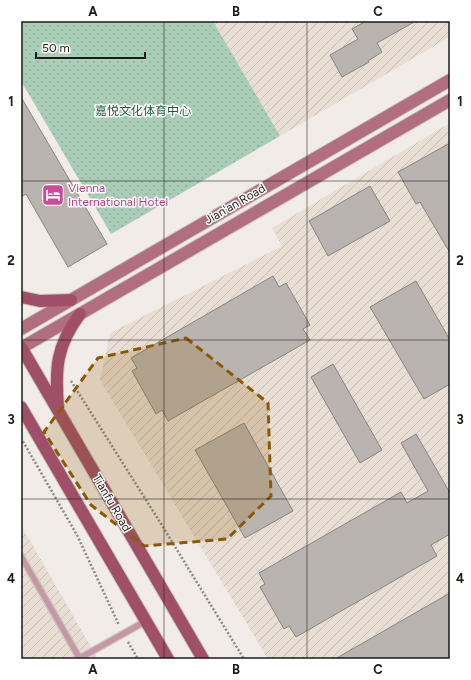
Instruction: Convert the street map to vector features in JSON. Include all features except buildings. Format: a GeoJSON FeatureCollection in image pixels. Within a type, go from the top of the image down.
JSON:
{"type":"FeatureCollection","features":[{"type":"Feature","properties":{"kind":"main road"},"geometry":{"type":"LineString","coordinates":[[21,297],[40,301],[71,300]]}},
{"type":"Feature","properties":{"kind":"main road"},"geometry":{"type":"LineString","coordinates":[[58,410],[56,381],[58,361],[62,344],[70,328],[80,314]]}},
{"type":"Feature","properties":{"kind":"main road","name":"Tianfu Road"},"geometry":{"type":"LineString","coordinates":[[21,348],[204,659]]}},
{"type":"Feature","properties":{"kind":"main road"},"geometry":{"type":"LineString","coordinates":[[21,407],[24,416],[168,659]]}},
{"type":"Feature","properties":{"kind":"street","name":"Jian'an Road"},"geometry":{"type":"LineString","coordinates":[[21,329],[450,80]]}},
{"type":"Feature","properties":{"kind":"street","name":"Jian'an Road"},"geometry":{"type":"LineString","coordinates":[[21,348],[450,100]]}},
{"type":"Feature","properties":{"kind":"lane"},"geometry":{"type":"LineString","coordinates":[[21,556],[80,659],[146,621]]}},
{"type":"Feature","properties":{"kind":"path"},"geometry":{"type":"LineString","coordinates":[[71,381],[154,512],[244,659]]}},
{"type":"Feature","properties":{"kind":"path"},"geometry":{"type":"LineString","coordinates":[[21,438],[77,535],[124,634],[138,659]]}},
{"type":"Feature","properties":{"kind":"highlighted area"},"geometry":{"type":"Polygon","coordinates":[[[186,338],[268,403],[271,496],[227,539],[144,546],[91,505],[44,432],[98,358],[186,338]]]}},
{"type":"Feature","properties":{"kind":"shaded area"},"geometry":{"type":"Polygon","coordinates":[[[213,21],[450,21],[450,37],[280,136],[213,21]]]}},
{"type":"Feature","properties":{"kind":"shaded area"},"geometry":{"type":"Polygon","coordinates":[[[450,123],[450,659],[268,659],[100,380],[110,333],[282,246],[272,228],[450,123]]]}},
{"type":"Feature","properties":{"kind":"shaded area"},"geometry":{"type":"Polygon","coordinates":[[[21,525],[98,659],[21,659],[21,525]]]}},
{"type":"Feature","properties":{"kind":"green space","name":"嘉悦文化体育中心"},"geometry":{"type":"Polygon","coordinates":[[[21,21],[213,21],[280,136],[111,234],[21,81],[21,21]]]}},
{"type":"Feature","properties":{"kind":"place","name":"Vienna International Hotel"},"geometry":{"type":"Point","coordinates":[53,195]}}]}
